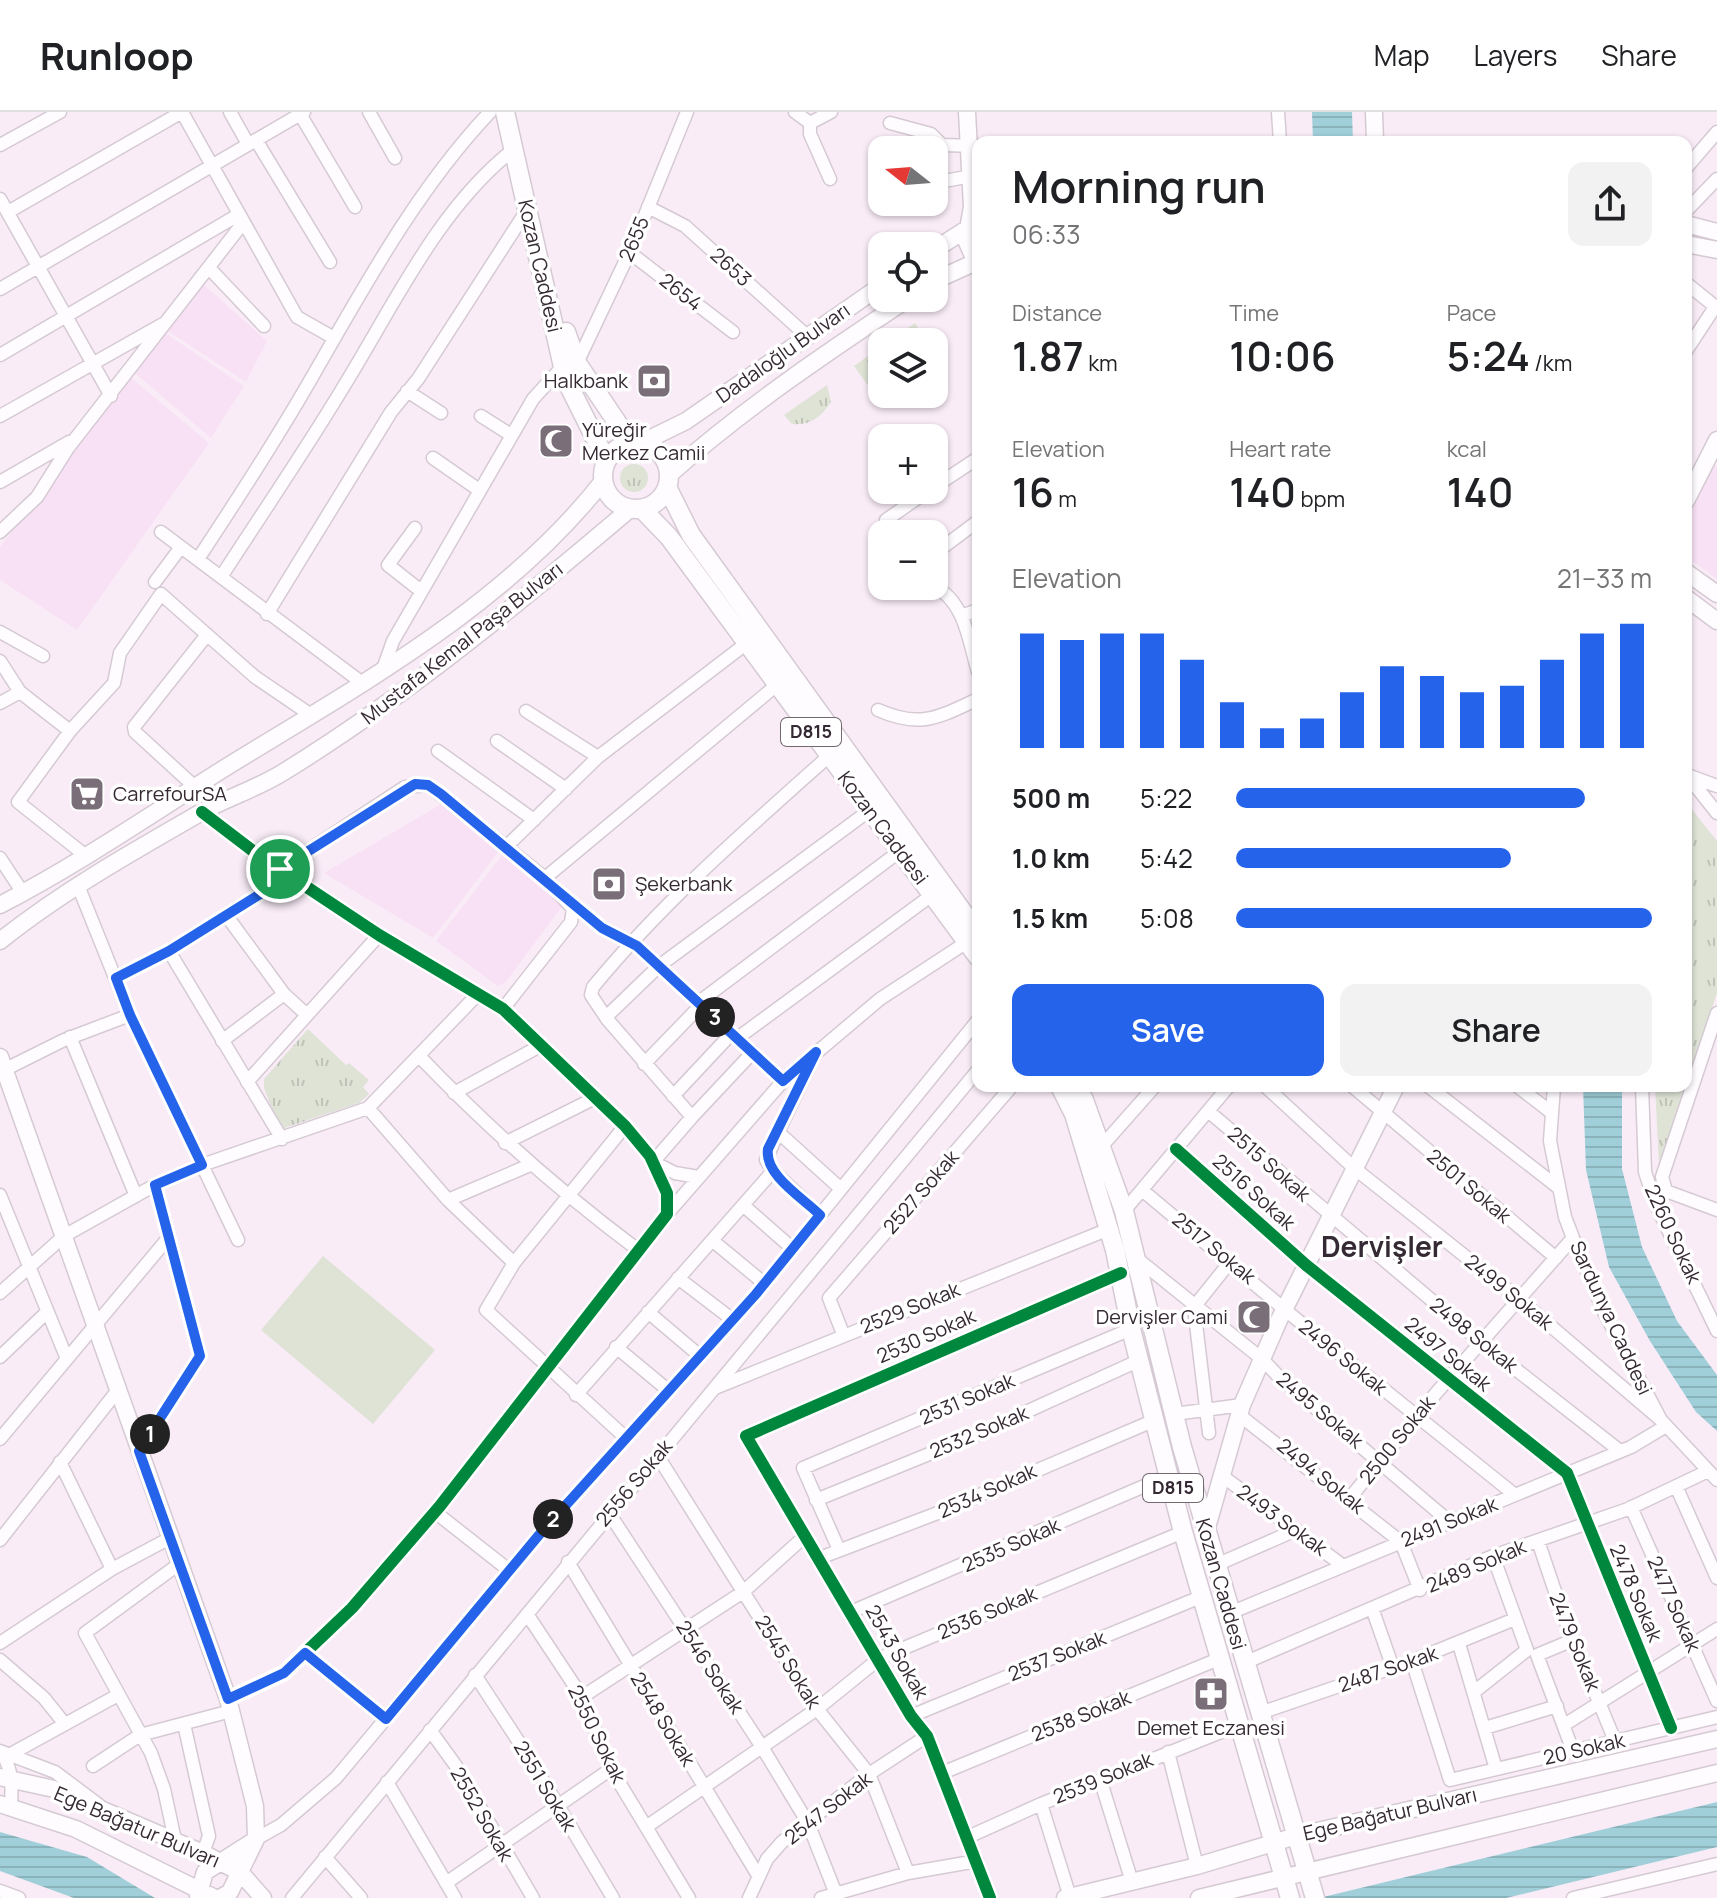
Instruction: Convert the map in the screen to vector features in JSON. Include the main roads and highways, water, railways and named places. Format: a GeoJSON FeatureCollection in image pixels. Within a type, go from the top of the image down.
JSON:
{"type":"FeatureCollection","features":[{"type":"Feature","properties":{"kind":"highway","name":"Kozan Caddesi"},"geometry":{"type":"LineString","coordinates":[[505,112],[527,210],[570,365],[636,443]]}},
{"type":"Feature","properties":{"kind":"highway","name":"Kozan Caddesi"},"geometry":{"type":"LineString","coordinates":[[517,112],[569,345],[570,365],[566,380],[606,460]]}},
{"type":"Feature","properties":{"kind":"highway"},"geometry":{"type":"LineString","coordinates":[[636,443],[661,454],[668,481],[662,497],[636,509],[612,499],[603,481],[606,460],[621,446],[636,443]]}},
{"type":"Feature","properties":{"kind":"highway","name":"Kozan Caddesi"},"geometry":{"type":"LineString","coordinates":[[668,481],[691,535],[972,937]]}},
{"type":"Feature","properties":{"kind":"highway","name":"Kozan Caddesi"},"geometry":{"type":"LineString","coordinates":[[636,509],[669,537],[932,895],[972,937]]}},
{"type":"Feature","properties":{"kind":"highway","name":"Kozan Caddesi"},"geometry":{"type":"LineString","coordinates":[[1074,1092],[1074,1114],[1121,1273],[1131,1329],[1183,1531],[1288,1889]]}},
{"type":"Feature","properties":{"kind":"highway","name":"Kozan Caddesi"},"geometry":{"type":"LineString","coordinates":[[1076,1092],[1101,1147],[1124,1211],[1204,1524],[1312,1886]]}},
{"type":"Feature","properties":{"kind":"highway"},"geometry":{"type":"LineString","coordinates":[[1183,1531],[1194,1515],[1204,1524]]}},
{"type":"Feature","properties":{"kind":"main road"},"geometry":{"type":"LineString","coordinates":[[967,112],[972,136]]}},
{"type":"Feature","properties":{"kind":"main road"},"geometry":{"type":"LineString","coordinates":[[1374,112],[1375,136]]}},
{"type":"Feature","properties":{"kind":"main road"},"geometry":{"type":"LineString","coordinates":[[972,166],[972,190]]}},
{"type":"Feature","properties":{"kind":"main road"},"geometry":{"type":"LineString","coordinates":[[948,239],[972,220]]}},
{"type":"Feature","properties":{"kind":"main road"},"geometry":{"type":"LineString","coordinates":[[972,224],[966,240],[972,253]]}},
{"type":"Feature","properties":{"kind":"main road"},"geometry":{"type":"LineString","coordinates":[[1692,226],[1717,232]]}},
{"type":"Feature","properties":{"kind":"main road"},"geometry":{"type":"LineString","coordinates":[[1692,245],[1717,250]]}},
{"type":"Feature","properties":{"kind":"main road"},"geometry":{"type":"LineString","coordinates":[[948,275],[972,266]]}},
{"type":"Feature","properties":{"kind":"main road","name":"Dadaloğlu Bulvarı"},"geometry":{"type":"LineString","coordinates":[[636,443],[686,421],[868,295]]}},
{"type":"Feature","properties":{"kind":"main road","name":"Dadaloğlu Bulvarı"},"geometry":{"type":"LineString","coordinates":[[668,481],[732,423],[889,312]]}},
{"type":"Feature","properties":{"kind":"main road"},"geometry":{"type":"LineString","coordinates":[[1692,489],[1717,440]]}},
{"type":"Feature","properties":{"kind":"main road","name":"Mustafa Kemal Paşa Bulvarı"},"geometry":{"type":"LineString","coordinates":[[0,905],[86,856],[311,715],[459,617],[534,558],[573,519],[603,481]]}},
{"type":"Feature","properties":{"kind":"main road","name":"Mustafa Kemal Paşa Bulvarı"},"geometry":{"type":"LineString","coordinates":[[0,941],[202,812],[278,775],[390,704],[636,509]]}},
{"type":"Feature","properties":{"kind":"main road"},"geometry":{"type":"LineString","coordinates":[[1692,576],[1717,594]]}},
{"type":"Feature","properties":{"kind":"main road"},"geometry":{"type":"LineString","coordinates":[[1692,602],[1717,621]]}},
{"type":"Feature","properties":{"kind":"main road"},"geometry":{"type":"LineString","coordinates":[[1,1066],[229,1705],[255,1806],[256,1839],[230,1892],[218,1898]]}},
{"type":"Feature","properties":{"kind":"main road"},"geometry":{"type":"LineString","coordinates":[[1204,1524],[1240,1409],[1285,1307],[1393,1092]]}},
{"type":"Feature","properties":{"kind":"main road","name":"Ege Bağatur Bulvarı"},"geometry":{"type":"LineString","coordinates":[[1068,1897],[1197,1866],[1296,1836],[1717,1739]]}},
{"type":"Feature","properties":{"kind":"main road","name":"Ege Bağatur Bulvarı"},"geometry":{"type":"LineString","coordinates":[[1199,1898],[1312,1886],[1717,1773]]}},
{"type":"Feature","properties":{"kind":"main road","name":"Ege Bağatur Bulvarı"},"geometry":{"type":"LineString","coordinates":[[6,1779],[54,1789],[175,1840],[241,1873],[263,1898]]}},
{"type":"Feature","properties":{"kind":"main road","name":"Ege Bağatur Bulvarı"},"geometry":{"type":"LineString","coordinates":[[5,1804],[76,1829],[198,1893],[218,1898]]}},
{"type":"Feature","properties":{"kind":"main road"},"geometry":{"type":"LineString","coordinates":[[198,1893],[205,1872],[256,1839]]}},
{"type":"Feature","properties":{"kind":"water"},"geometry":{"type":"Polygon","coordinates":[[[1312,112],[1352,112],[1353,136],[1313,136],[1312,112]]]}},
{"type":"Feature","properties":{"kind":"water"},"geometry":{"type":"Polygon","coordinates":[[[1583,1092],[1622,1092],[1622,1169],[1642,1247],[1677,1321],[1717,1375],[1717,1431],[1696,1412],[1650,1341],[1609,1267],[1586,1170],[1583,1092]]]}},
{"type":"Feature","properties":{"kind":"water"},"geometry":{"type":"Polygon","coordinates":[[[1717,1802],[1717,1847],[1506,1898],[1319,1898],[1717,1802]]]}},
{"type":"Feature","properties":{"kind":"water"},"geometry":{"type":"Polygon","coordinates":[[[0,1832],[87,1857],[155,1898],[74,1898],[0,1871],[0,1832]]]}},
{"type":"Feature","properties":{"kind":"place","name":"Halkbank"},"geometry":{"type":"Point","coordinates":[654,381]}},
{"type":"Feature","properties":{"kind":"place","name":"Yüreğir Merkez Camii"},"geometry":{"type":"Point","coordinates":[556,441]}},
{"type":"Feature","properties":{"kind":"place","name":"CarrefourSA"},"geometry":{"type":"Point","coordinates":[87,794]}},
{"type":"Feature","properties":{"kind":"place","name":"Şekerbank"},"geometry":{"type":"Point","coordinates":[609,884]}},
{"type":"Feature","properties":{"kind":"place","name":"Dervişler Cami"},"geometry":{"type":"Point","coordinates":[1254,1317]}},
{"type":"Feature","properties":{"kind":"place","name":"Demet Eczanesi"},"geometry":{"type":"Point","coordinates":[1211,1694]}},
{"type":"Feature","properties":{"kind":"district","name":"Dervişler"},"geometry":{"type":"Point","coordinates":[1382,1247]}}]}
